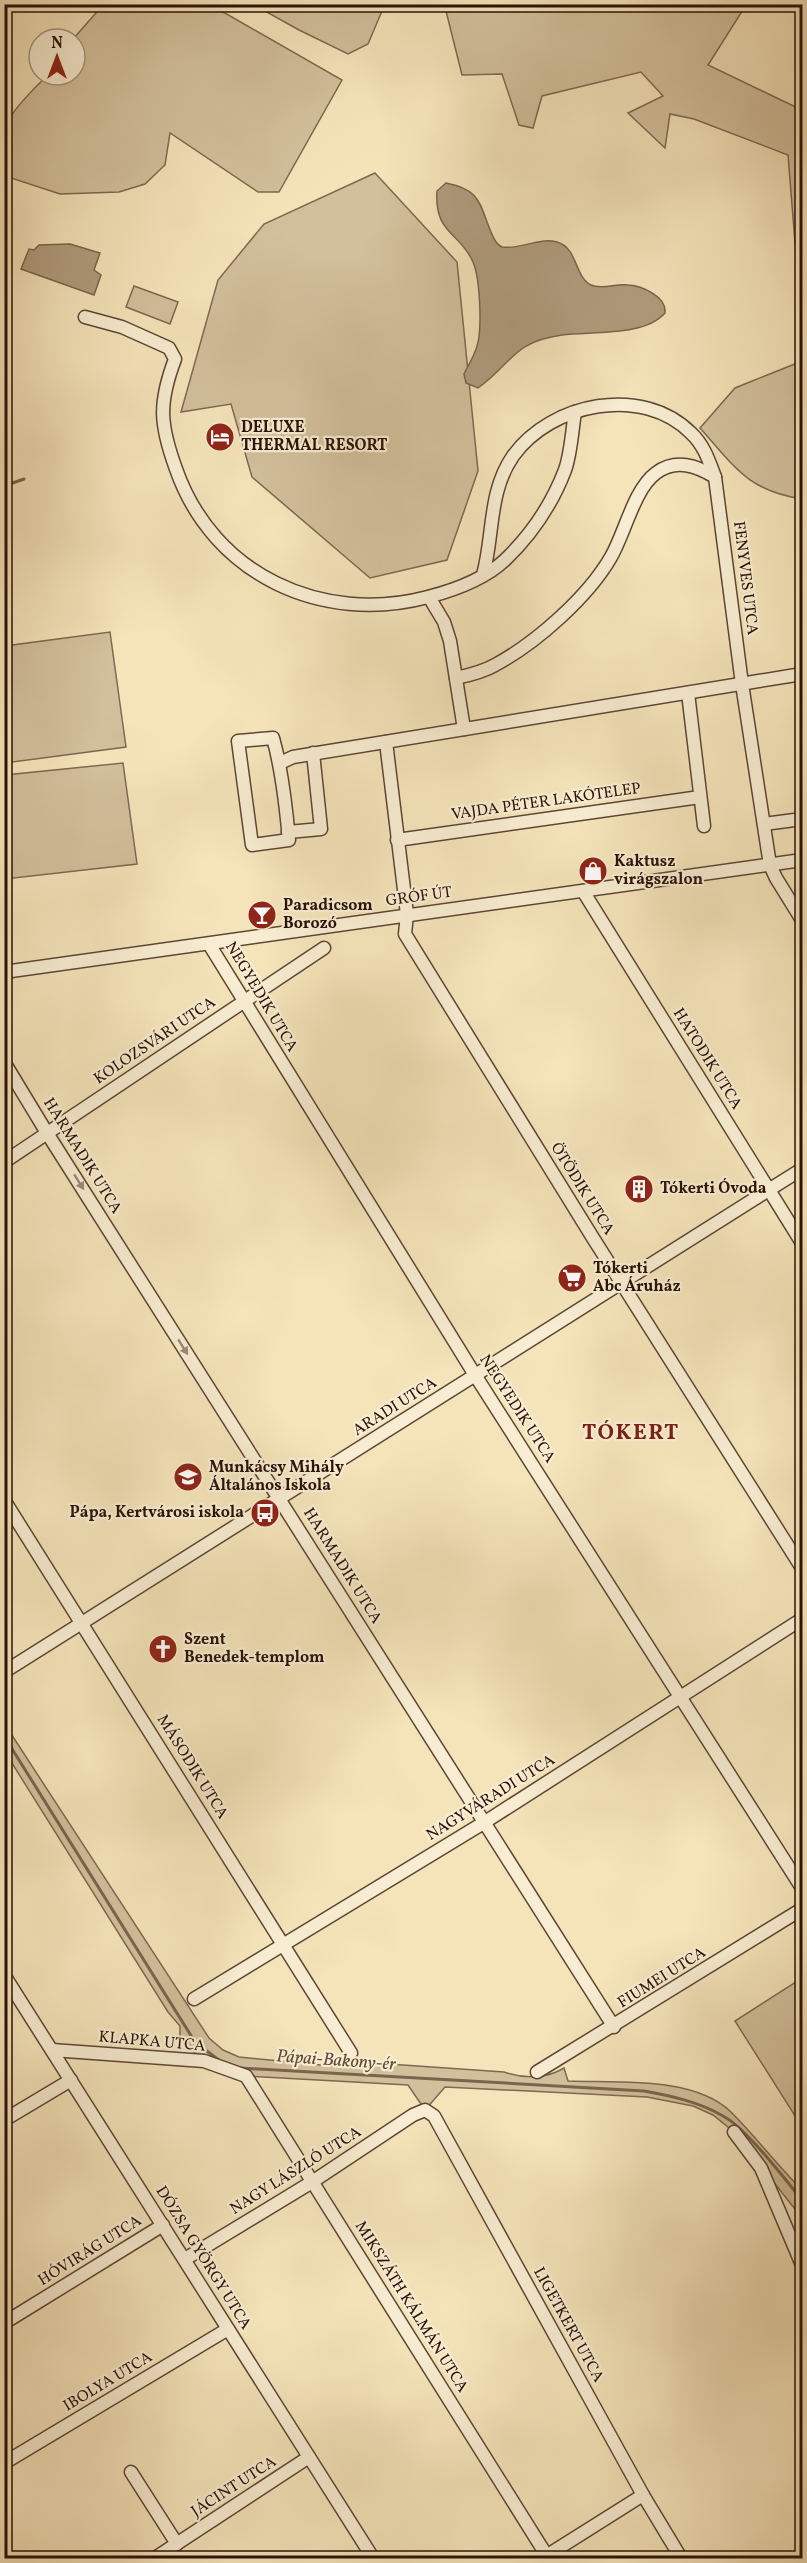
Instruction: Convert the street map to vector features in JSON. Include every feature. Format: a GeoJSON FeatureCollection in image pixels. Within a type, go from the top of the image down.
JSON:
{"type":"FeatureCollection","features":[{"type":"Feature","properties":{"kind":"street"},"geometry":{"type":"LineString","coordinates":[[85,317],[122,327],[169,348],[175,359],[167,380],[162,418],[183,489],[200,519],[219,543],[273,582],[303,595],[332,603],[368,606],[405,603],[464,585],[504,561],[531,532],[552,501],[566,468],[575,412]]}},
{"type":"Feature","properties":{"kind":"street","name":"FENYVES UTCA"},"geometry":{"type":"LineString","coordinates":[[483,575],[489,554],[492,505],[498,484],[512,458],[529,437],[555,420],[575,412],[624,404],[673,418],[692,434],[706,453],[715,477],[742,684]]}},
{"type":"Feature","properties":{"kind":"street"},"geometry":{"type":"LineString","coordinates":[[456,678],[496,665],[527,644],[585,591],[611,558],[644,486],[656,473],[669,466],[687,464],[698,467],[715,477]]}},
{"type":"Feature","properties":{"kind":"street"},"geometry":{"type":"LineString","coordinates":[[429,597],[444,622],[450,640],[464,729]]}},
{"type":"Feature","properties":{"kind":"street"},"geometry":{"type":"LineString","coordinates":[[280,763],[293,757],[313,753],[802,674]]}},
{"type":"Feature","properties":{"kind":"street"},"geometry":{"type":"LineString","coordinates":[[742,684],[770,865],[802,920]]}},
{"type":"Feature","properties":{"kind":"street"},"geometry":{"type":"LineString","coordinates":[[688,693],[704,826]]}},
{"type":"Feature","properties":{"kind":"street"},"geometry":{"type":"LineString","coordinates":[[273,738],[280,763],[289,840],[252,845],[238,741],[273,738]]}},
{"type":"Feature","properties":{"kind":"street"},"geometry":{"type":"LineString","coordinates":[[386,742],[407,914]]}},
{"type":"Feature","properties":{"kind":"street"},"geometry":{"type":"LineString","coordinates":[[288,832],[321,829],[313,753]]}},
{"type":"Feature","properties":{"kind":"street","name":"VAJDA PÉTER LAKÓTELEP"},"geometry":{"type":"LineString","coordinates":[[397,840],[700,797]]}},
{"type":"Feature","properties":{"kind":"street"},"geometry":{"type":"LineString","coordinates":[[764,824],[802,819]]}},
{"type":"Feature","properties":{"kind":"street","name":"GRÓF ÚT"},"geometry":{"type":"LineString","coordinates":[[4,972],[802,860]]}},
{"type":"Feature","properties":{"kind":"street","name":"HATODIK UTCA"},"geometry":{"type":"LineString","coordinates":[[583,891],[802,1243]]}},
{"type":"Feature","properties":{"kind":"street","name":"ÖTÖDIK UTCA"},"geometry":{"type":"LineString","coordinates":[[407,914],[405,934],[802,1568]]}},
{"type":"Feature","properties":{"kind":"street","name":"NEGYEDIK UTCA"},"geometry":{"type":"LineString","coordinates":[[209,944],[476,1375],[802,1888]]}},
{"type":"Feature","properties":{"kind":"street","name":"KOLOZSVÁRI UTCA"},"geometry":{"type":"LineString","coordinates":[[4,1162],[324,948]]}},
{"type":"Feature","properties":{"kind":"street","name":"HARMADIK UTCA"},"geometry":{"type":"LineString","coordinates":[[4,1062],[614,2027]]}},
{"type":"Feature","properties":{"kind":"street","name":"ARADI UTCA"},"geometry":{"type":"LineString","coordinates":[[4,1672],[802,1169]]}},
{"type":"Feature","properties":{"kind":"street","name":"MÁSODIK UTCA"},"geometry":{"type":"LineString","coordinates":[[4,1500],[351,2053]]}},
{"type":"Feature","properties":{"kind":"street","name":"NAGYVÁRADI UTCA"},"geometry":{"type":"LineString","coordinates":[[194,1999],[485,1822],[802,1619]]}},
{"type":"Feature","properties":{"kind":"street","name":"FIUMEI UTCA"},"geometry":{"type":"LineString","coordinates":[[537,2072],[614,2027],[802,1909]]}},
{"type":"Feature","properties":{"kind":"street","name":"DÓZSA GYÖRGY UTCA"},"geometry":{"type":"LineString","coordinates":[[4,1975],[186,2259],[373,2559]]}},
{"type":"Feature","properties":{"kind":"street","name":"KLAPKA UTCA"},"geometry":{"type":"LineString","coordinates":[[52,2050],[204,2061],[246,2076]]}},
{"type":"Feature","properties":{"kind":"street","name":"MIKSZÁTH KÁLMÁN UTCA"},"geometry":{"type":"LineString","coordinates":[[246,2076],[545,2557]]}},
{"type":"Feature","properties":{"kind":"street"},"geometry":{"type":"LineString","coordinates":[[4,2120],[71,2080]]}},
{"type":"Feature","properties":{"kind":"street","name":"NAGY LÁSZLÓ UTCA"},"geometry":{"type":"LineString","coordinates":[[186,2259],[312,2182],[413,2115],[425,2110]]}},
{"type":"Feature","properties":{"kind":"street","name":"LIGETKERT UTCA"},"geometry":{"type":"LineString","coordinates":[[425,2110],[434,2116],[643,2495],[681,2559]]}},
{"type":"Feature","properties":{"kind":"street"},"geometry":{"type":"LineString","coordinates":[[734,2132],[761,2168],[802,2265]]}},
{"type":"Feature","properties":{"kind":"street","name":"HÓVIRÁG UTCA"},"geometry":{"type":"LineString","coordinates":[[4,2323],[163,2225]]}},
{"type":"Feature","properties":{"kind":"street","name":"IBOLYA UTCA"},"geometry":{"type":"LineString","coordinates":[[4,2463],[228,2329]]}},
{"type":"Feature","properties":{"kind":"street","name":"JÁCINT UTCA"},"geometry":{"type":"LineString","coordinates":[[155,2559],[309,2457]]}},
{"type":"Feature","properties":{"kind":"street"},"geometry":{"type":"LineString","coordinates":[[131,2472],[177,2544]]}},
{"type":"Feature","properties":{"kind":"street"},"geometry":{"type":"LineString","coordinates":[[545,2557],[643,2495]]}},
{"type":"Feature","properties":{"kind":"shaded area"},"geometry":{"type":"Polygon","coordinates":[[[103,5],[211,5],[342,80],[279,192],[258,192],[170,133],[165,165],[145,184],[119,192],[60,194],[8,177],[4,154],[4,130],[11,116],[36,87],[87,87],[87,27],[84,27],[103,5]]]}},
{"type":"Feature","properties":{"kind":"shaded area"},"geometry":{"type":"Polygon","coordinates":[[[254,5],[746,5],[708,65],[802,110],[802,330],[788,155],[694,119],[670,114],[665,148],[628,113],[663,96],[641,72],[542,96],[533,128],[519,125],[502,74],[462,75],[446,11],[382,11],[368,44],[348,54],[254,5]]]}},
{"type":"Feature","properties":{"kind":"shaded area"},"geometry":{"type":"Polygon","coordinates":[[[375,173],[457,262],[478,471],[447,560],[370,578],[252,477],[231,404],[181,412],[218,280],[264,224],[375,173]]]}},
{"type":"Feature","properties":{"kind":"shaded area"},"geometry":{"type":"Polygon","coordinates":[[[446,183],[466,190],[477,199],[493,237],[500,246],[516,247],[543,241],[557,242],[569,250],[581,275],[591,285],[600,287],[624,285],[640,288],[658,297],[665,307],[665,313],[656,321],[631,329],[545,338],[523,348],[478,388],[466,383],[464,374],[478,341],[479,292],[473,262],[468,252],[449,231],[440,216],[437,191],[446,183]]]}},
{"type":"Feature","properties":{"kind":"shaded area"},"geometry":{"type":"Polygon","coordinates":[[[70,244],[100,253],[94,270],[101,275],[94,295],[21,269],[29,249],[34,250],[39,245],[70,244]]]}},
{"type":"Feature","properties":{"kind":"shaded area"},"geometry":{"type":"Polygon","coordinates":[[[134,286],[178,302],[170,324],[126,307],[134,286]]]}},
{"type":"Feature","properties":{"kind":"shaded area"},"geometry":{"type":"Polygon","coordinates":[[[802,361],[802,499],[768,490],[755,483],[733,465],[700,428],[735,388],[802,361]]]}},
{"type":"Feature","properties":{"kind":"shaded area"},"geometry":{"type":"Polygon","coordinates":[[[110,632],[126,747],[5,763],[5,646],[110,632]]]}},
{"type":"Feature","properties":{"kind":"shaded area"},"geometry":{"type":"Polygon","coordinates":[[[123,763],[137,864],[5,879],[5,775],[123,763]]]}},
{"type":"Feature","properties":{"kind":"shaded area"},"geometry":{"type":"Polygon","coordinates":[[[4,1723],[209,2038],[223,2050],[239,2057],[332,2066],[374,2063],[504,2072],[527,2077],[542,2076],[564,2068],[568,2081],[632,2082],[697,2092],[715,2100],[731,2112],[802,2190],[802,2218],[734,2132],[713,2115],[693,2106],[647,2097],[445,2087],[425,2110],[408,2085],[246,2076],[204,2061],[180,2039],[180,2026],[168,2012],[5,1752],[4,1723]]]}},
{"type":"Feature","properties":{"kind":"shaded area"},"geometry":{"type":"Polygon","coordinates":[[[802,1978],[802,2127],[735,2021],[802,1978]]]}},
{"type":"Feature","properties":{"kind":"waterway"},"geometry":{"type":"LineString","coordinates":[[4,486],[24,479]]}},
{"type":"Feature","properties":{"kind":"waterway","name":"Pápai-Bakony-ér"},"geometry":{"type":"LineString","coordinates":[[4,1736],[195,2042],[220,2061]]}},
{"type":"Feature","properties":{"kind":"waterway","name":"Pápai-Bakony-ér"},"geometry":{"type":"LineString","coordinates":[[240,2068],[644,2091],[675,2097],[695,2103],[732,2122],[764,2154],[802,2200]]}},
{"type":"Feature","properties":{"kind":"place","name":"DELUXE THERMAL RESORT"},"geometry":{"type":"Point","coordinates":[220,437]}},
{"type":"Feature","properties":{"kind":"place","name":"Kaktusz virágszalon"},"geometry":{"type":"Point","coordinates":[593,871]}},
{"type":"Feature","properties":{"kind":"place","name":"Paradicsom Borozó"},"geometry":{"type":"Point","coordinates":[262,915]}},
{"type":"Feature","properties":{"kind":"place","name":"Tókerti Óvoda"},"geometry":{"type":"Point","coordinates":[639,1189]}},
{"type":"Feature","properties":{"kind":"place","name":"Tókerti Abc Áruház"},"geometry":{"type":"Point","coordinates":[572,1278]}},
{"type":"Feature","properties":{"kind":"place","name":"Munkácsy Mihály Általános Iskola"},"geometry":{"type":"Point","coordinates":[188,1477]}},
{"type":"Feature","properties":{"kind":"place","name":"Pápa, Kertvárosi iskola"},"geometry":{"type":"Point","coordinates":[265,1513]}},
{"type":"Feature","properties":{"kind":"place","name":"Szent Benedek-templom"},"geometry":{"type":"Point","coordinates":[163,1649]}},
{"type":"Feature","properties":{"kind":"district","name":"TÓKERT"},"geometry":{"type":"Point","coordinates":[631,1433]}}]}
